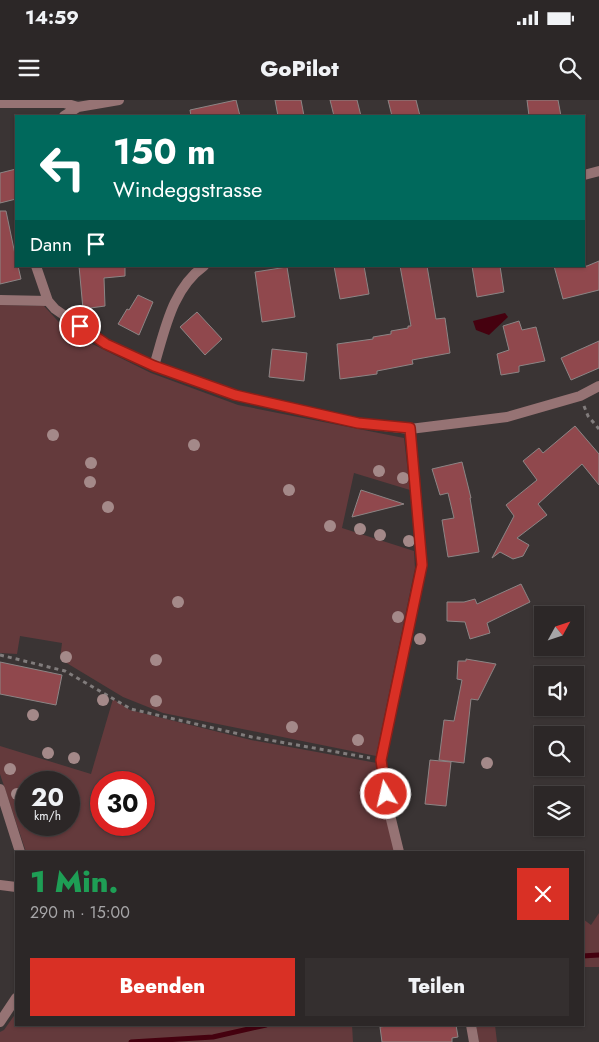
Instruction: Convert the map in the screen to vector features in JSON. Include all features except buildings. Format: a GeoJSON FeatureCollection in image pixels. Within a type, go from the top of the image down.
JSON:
{"type":"FeatureCollection","features":[{"type":"Feature","properties":{"kind":"street"},"geometry":{"type":"LineString","coordinates":[[66,115],[78,107],[119,100]]}},
{"type":"Feature","properties":{"kind":"street"},"geometry":{"type":"LineString","coordinates":[[0,103],[64,103],[78,107]]}},
{"type":"Feature","properties":{"kind":"street"},"geometry":{"type":"LineString","coordinates":[[585,175],[599,172]]}},
{"type":"Feature","properties":{"kind":"street"},"geometry":{"type":"LineString","coordinates":[[36,267],[48,301],[55,309],[106,344],[154,366],[235,395],[358,423],[410,428],[507,417],[580,396],[599,386]]}},
{"type":"Feature","properties":{"kind":"street"},"geometry":{"type":"LineString","coordinates":[[154,366],[172,306],[193,274],[203,267]]}},
{"type":"Feature","properties":{"kind":"street"},"geometry":{"type":"LineString","coordinates":[[0,300],[48,301]]}},
{"type":"Feature","properties":{"kind":"street"},"geometry":{"type":"LineString","coordinates":[[399,851],[389,811],[381,760],[422,565],[410,428]]}},
{"type":"Feature","properties":{"kind":"street"},"geometry":{"type":"LineString","coordinates":[[0,789],[20,851]]}},
{"type":"Feature","properties":{"kind":"street"},"geometry":{"type":"LineString","coordinates":[[0,885],[15,887]]}},
{"type":"Feature","properties":{"kind":"street"},"geometry":{"type":"LineString","coordinates":[[0,1022],[15,1000]]}},
{"type":"Feature","properties":{"kind":"street"},"geometry":{"type":"LineString","coordinates":[[471,1026],[474,1042]]}},
{"type":"Feature","properties":{"kind":"path"},"geometry":{"type":"LineString","coordinates":[[580,396],[588,416],[599,429]]}},
{"type":"Feature","properties":{"kind":"path"},"geometry":{"type":"LineString","coordinates":[[0,656],[65,671],[131,709],[252,737],[381,760]]}},
{"type":"Feature","properties":{"kind":"shaded area"},"geometry":{"type":"Polygon","coordinates":[[[0,305],[44,306],[68,332],[151,373],[238,405],[404,438],[410,490],[354,473],[342,528],[414,551],[415,568],[376,756],[163,713],[123,697],[60,659],[62,643],[20,636],[17,654],[0,653],[0,305]]]}},
{"type":"Feature","properties":{"kind":"shaded area"},"geometry":{"type":"Polygon","coordinates":[[[505,313],[508,317],[489,335],[476,330],[473,321],[505,313]]]}},
{"type":"Feature","properties":{"kind":"shaded area"},"geometry":{"type":"Polygon","coordinates":[[[113,699],[130,710],[251,740],[377,763],[395,851],[26,851],[21,836],[80,836],[80,771],[15,771],[15,819],[0,774],[0,746],[90,774],[90,836],[155,836],[155,771],[92,771],[113,699]]]}},
{"type":"Feature","properties":{"kind":"shaded area"},"geometry":{"type":"Polygon","coordinates":[[[599,913],[599,967],[584,967],[584,920],[591,925],[599,913]]]}},
{"type":"Feature","properties":{"kind":"shaded area"},"geometry":{"type":"Polygon","coordinates":[[[15,1014],[15,1026],[352,1026],[353,1042],[0,1042],[0,1032],[4,1030],[15,1014]]]}},
{"type":"Feature","properties":{"kind":"shaded area"},"geometry":{"type":"Polygon","coordinates":[[[476,1026],[495,1026],[497,1042],[479,1042],[476,1026]]]}},
{"type":"Feature","properties":{"kind":"waterway"},"geometry":{"type":"LineString","coordinates":[[584,956],[599,955]]}},
{"type":"Feature","properties":{"kind":"waterway"},"geometry":{"type":"LineString","coordinates":[[131,1042],[213,1037],[262,1026]]}},
{"type":"Feature","properties":{"kind":"route"},"geometry":{"type":"LineString","coordinates":[[80,326],[106,344],[154,366],[235,395],[358,423],[410,428],[422,565],[381,760],[386,794]]}}]}
